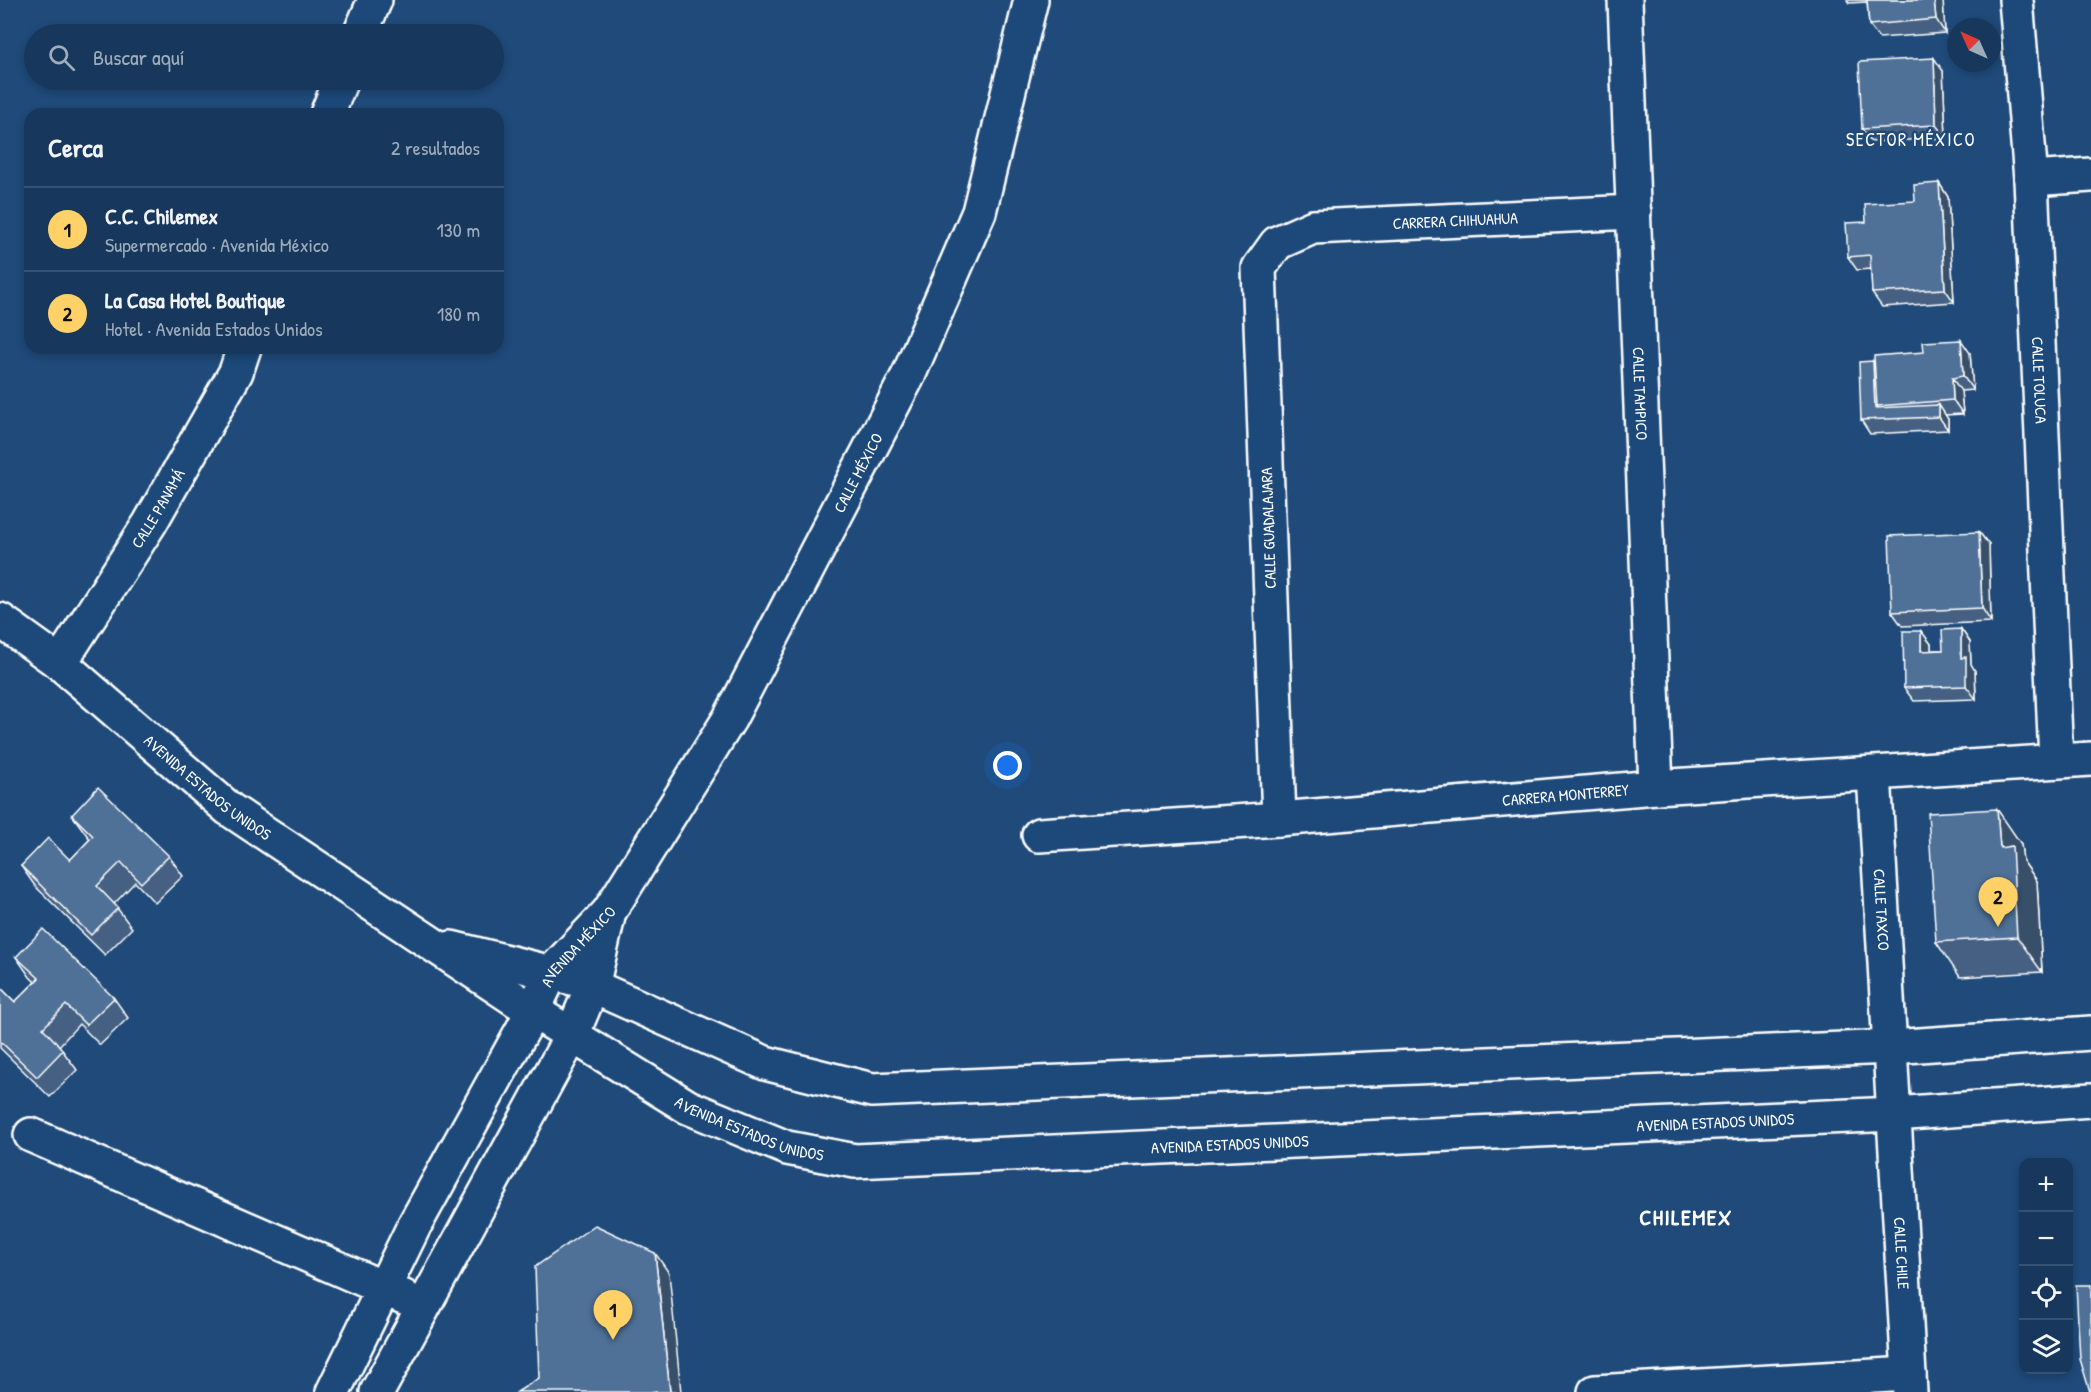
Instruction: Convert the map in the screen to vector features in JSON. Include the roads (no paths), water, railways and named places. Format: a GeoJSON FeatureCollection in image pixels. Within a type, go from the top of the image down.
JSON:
{"type":"FeatureCollection","features":[{"type":"Feature","properties":{"kind":"street"},"geometry":{"type":"LineString","coordinates":[[364,24],[374,0]]}},
{"type":"Feature","properties":{"kind":"street","name":"CALLE MÉXICO"},"geometry":{"type":"LineString","coordinates":[[609,912],[730,718],[909,374],[979,212],[1031,0]]}},
{"type":"Feature","properties":{"kind":"street","name":"CALLE TAMPICO"},"geometry":{"type":"LineString","coordinates":[[1625,0],[1656,787]]}},
{"type":"Feature","properties":{"kind":"street","name":"CALLE TOLUCA"},"geometry":{"type":"LineString","coordinates":[[2016,0],[2031,179],[2056,761]]}},
{"type":"Feature","properties":{"kind":"street"},"geometry":{"type":"LineString","coordinates":[[329,108],[337,90]]}},
{"type":"Feature","properties":{"kind":"street"},"geometry":{"type":"LineString","coordinates":[[2031,179],[2091,175]]}},
{"type":"Feature","properties":{"kind":"street","name":"CARRERA CHIHUAHUA"},"geometry":{"type":"LineString","coordinates":[[1277,243],[1313,227],[1634,212]]}},
{"type":"Feature","properties":{"kind":"street","name":"CALLE GUADALAJARA"},"geometry":{"type":"LineString","coordinates":[[1277,243],[1259,268],[1279,819]]}},
{"type":"Feature","properties":{"kind":"street","name":"CALLE PANAMÁ"},"geometry":{"type":"LineString","coordinates":[[60,663],[150,523],[236,372],[242,354]]}},
{"type":"Feature","properties":{"kind":"street","name":"AVENIDA ESTADOS UNIDOS"},"geometry":{"type":"LineString","coordinates":[[0,620],[60,663],[229,809],[426,942],[688,1107],[787,1148],[855,1161],[1894,1114],[2091,1100]]}},
{"type":"Feature","properties":{"kind":"street","name":"CARRERA MONTERREY"},"geometry":{"type":"LineString","coordinates":[[1039,835],[1279,819],[1656,787],[2091,759]]}},
{"type":"Feature","properties":{"kind":"street","name":"CALLE TAXCO"},"geometry":{"type":"LineString","coordinates":[[1874,774],[1894,1114]]}},
{"type":"Feature","properties":{"kind":"street","name":"AVENIDA MÉXICO"},"geometry":{"type":"LineString","coordinates":[[333,1392],[414,1226],[533,1011],[551,973],[609,912]]}},
{"type":"Feature","properties":{"kind":"street","name":"AVENIDA MÉXICO"},"geometry":{"type":"LineString","coordinates":[[377,1392],[572,1035],[592,987],[609,912]]}},
{"type":"Feature","properties":{"kind":"street","name":"AVENIDA ESTADOS UNIDOS"},"geometry":{"type":"LineString","coordinates":[[426,942],[551,973],[592,987],[765,1064],[872,1090],[1891,1047],[2091,1033]]}},
{"type":"Feature","properties":{"kind":"street","name":"CALLE CHILE"},"geometry":{"type":"LineString","coordinates":[[1894,1114],[1910,1383]]}},
{"type":"Feature","properties":{"kind":"street"},"geometry":{"type":"LineString","coordinates":[[31,1135],[424,1305]]}},
{"type":"Feature","properties":{"kind":"street"},"geometry":{"type":"LineString","coordinates":[[1595,1392],[1910,1383]]}},
{"type":"Feature","properties":{"kind":"place","name":"La Casa Hotel Boutique"},"geometry":{"type":"Point","coordinates":[1998,927]}},
{"type":"Feature","properties":{"kind":"place","name":"C.C. Chilemex"},"geometry":{"type":"Point","coordinates":[613,1340]}},
{"type":"Feature","properties":{"kind":"district","name":"SECTOR MÉXICO"},"geometry":{"type":"Point","coordinates":[1911,140]}},
{"type":"Feature","properties":{"kind":"district","name":"CHILEMEX"},"geometry":{"type":"Point","coordinates":[1686,1217]}}]}
